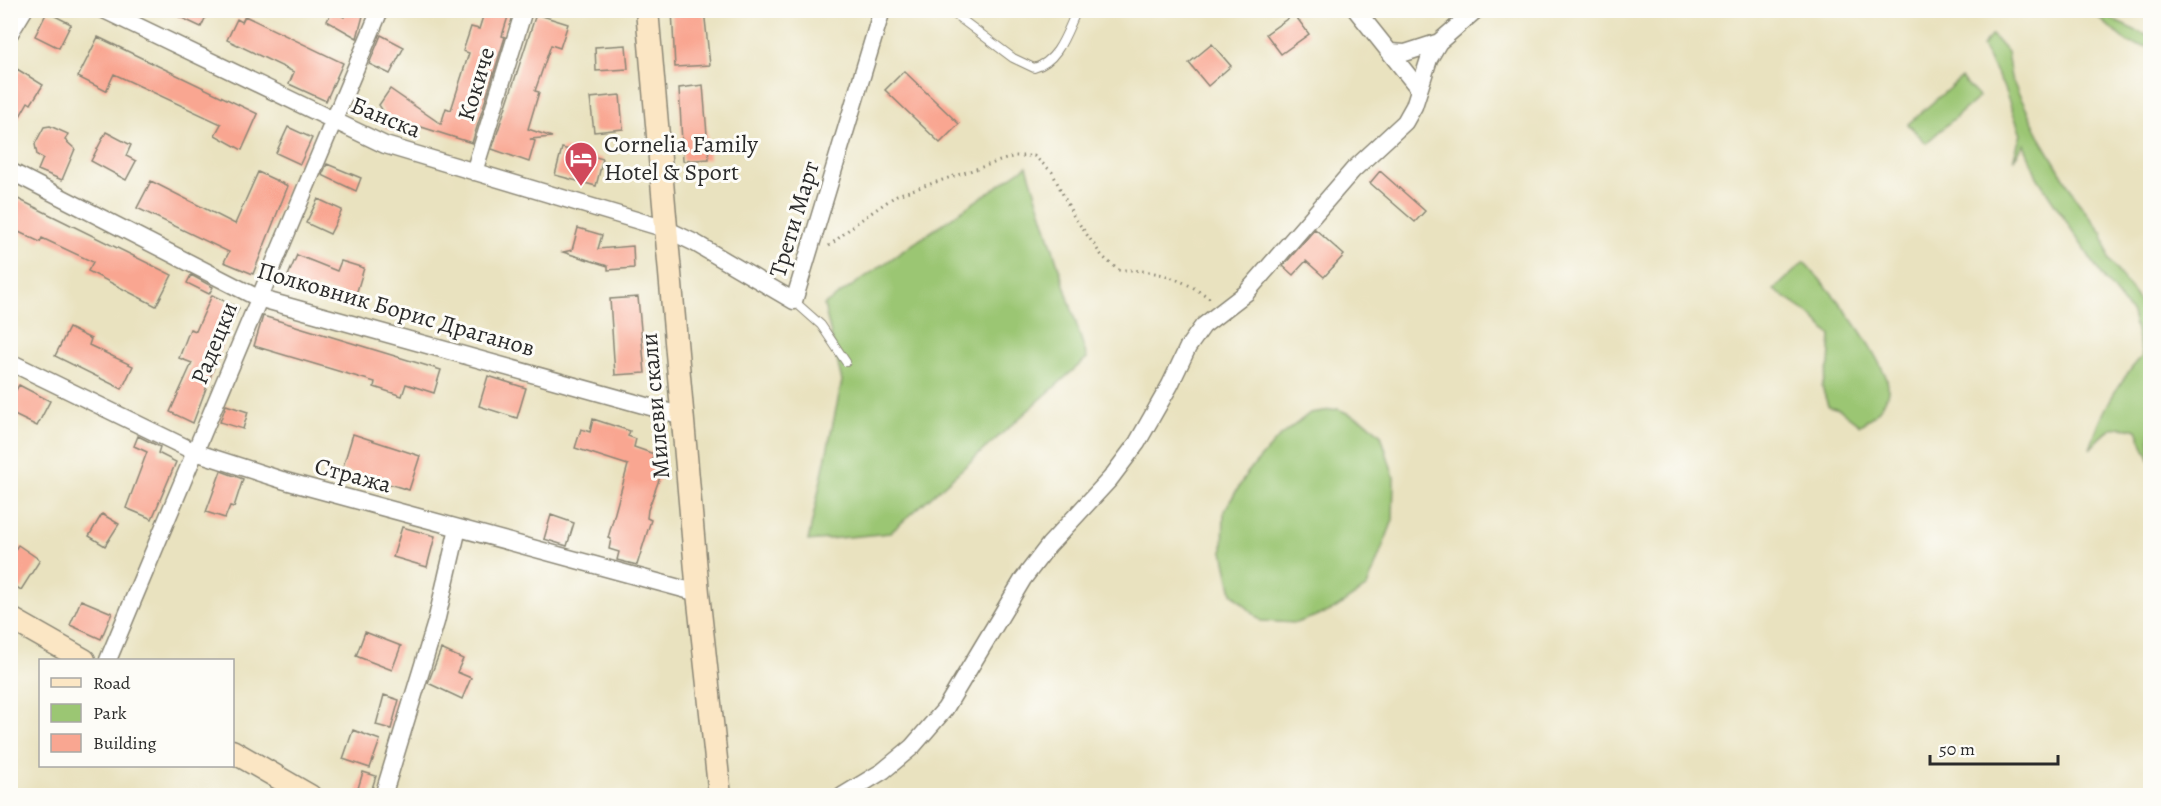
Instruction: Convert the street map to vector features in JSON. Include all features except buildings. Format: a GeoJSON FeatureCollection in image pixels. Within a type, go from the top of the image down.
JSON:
{"type":"FeatureCollection","features":[{"type":"Feature","properties":{"kind":"street"},"geometry":{"type":"LineString","coordinates":[[10,33],[24,10]]}},
{"type":"Feature","properties":{"kind":"street","name":"Банска"},"geometry":{"type":"LineString","coordinates":[[104,10],[332,122],[385,145],[666,229]]}},
{"type":"Feature","properties":{"kind":"street","name":"Радецки"},"geometry":{"type":"LineString","coordinates":[[108,659],[380,10]]}},
{"type":"Feature","properties":{"kind":"street","name":"Кокиче"},"geometry":{"type":"LineString","coordinates":[[474,172],[524,10]]}},
{"type":"Feature","properties":{"kind":"street","name":"Милеви скали"},"geometry":{"type":"LineString","coordinates":[[647,10],[698,593],[720,795]]}},
{"type":"Feature","properties":{"kind":"street","name":"Трети Март"},"geometry":{"type":"LineString","coordinates":[[666,229],[695,243],[794,301],[882,10]]}},
{"type":"Feature","properties":{"kind":"street"},"geometry":{"type":"LineString","coordinates":[[1356,10],[1419,89]]}},
{"type":"Feature","properties":{"kind":"street"},"geometry":{"type":"LineString","coordinates":[[842,795],[883,771],[912,747],[945,709],[1023,579],[1049,546],[1110,479],[1137,443],[1170,385],[1188,347],[1203,326],[1246,293],[1353,170],[1405,122],[1429,59],[1439,42],[1476,10]]}},
{"type":"Feature","properties":{"kind":"street"},"geometry":{"type":"LineString","coordinates":[[1390,52],[1412,52],[1439,42]]}},
{"type":"Feature","properties":{"kind":"street","name":"Полковник Борис Драганов"},"geometry":{"type":"LineString","coordinates":[[10,171],[258,298],[683,416]]}},
{"type":"Feature","properties":{"kind":"street","name":"Стража"},"geometry":{"type":"LineString","coordinates":[[10,362],[195,452],[282,480],[698,593]]}},
{"type":"Feature","properties":{"kind":"street"},"geometry":{"type":"LineString","coordinates":[[383,795],[435,622],[458,528]]}},
{"type":"Feature","properties":{"kind":"street"},"geometry":{"type":"LineString","coordinates":[[10,618],[82,659]]}},
{"type":"Feature","properties":{"kind":"street"},"geometry":{"type":"LineString","coordinates":[[234,752],[310,795]]}},
{"type":"Feature","properties":{"kind":"lane"},"geometry":{"type":"LineString","coordinates":[[950,10],[1013,58],[1035,68],[1048,64],[1077,10]]}},
{"type":"Feature","properties":{"kind":"lane"},"geometry":{"type":"LineString","coordinates":[[794,301],[821,325],[846,362]]}},
{"type":"Feature","properties":{"kind":"path"},"geometry":{"type":"LineString","coordinates":[[805,267],[858,222],[897,195],[1015,156],[1034,156],[1052,172],[1073,215],[1102,256],[1118,270],[1140,269],[1169,275],[1196,287],[1225,310]]}},
{"type":"Feature","properties":{"kind":"green space"},"geometry":{"type":"Polygon","coordinates":[[[2091,11],[2104,11],[2117,22],[2150,37],[2150,47],[2128,43],[2091,11]]]}},
{"type":"Feature","properties":{"kind":"green space"},"geometry":{"type":"Polygon","coordinates":[[[1992,35],[2007,52],[2011,78],[2042,141],[2079,203],[2103,234],[2109,260],[2150,316],[2150,461],[2137,430],[2128,428],[2110,430],[2090,449],[2110,400],[2142,356],[2132,314],[2104,279],[2037,177],[2024,144],[2013,160],[2021,134],[2003,86],[1982,46],[1992,35]]]}},
{"type":"Feature","properties":{"kind":"green space"},"geometry":{"type":"Polygon","coordinates":[[[1961,78],[1979,97],[1926,143],[1908,124],[1961,78]]]}},
{"type":"Feature","properties":{"kind":"green space"},"geometry":{"type":"Polygon","coordinates":[[[1027,166],[1087,358],[890,533],[808,541],[842,381],[824,305],[1027,166]]]}},
{"type":"Feature","properties":{"kind":"green space"},"geometry":{"type":"Polygon","coordinates":[[[1804,262],[1853,320],[1886,378],[1888,390],[1885,401],[1874,415],[1860,425],[1839,409],[1828,406],[1822,387],[1829,364],[1831,336],[1811,315],[1774,290],[1804,262]]]}},
{"type":"Feature","properties":{"kind":"green space"},"geometry":{"type":"Polygon","coordinates":[[[1338,409],[1367,422],[1381,435],[1394,477],[1393,520],[1367,587],[1333,610],[1296,623],[1261,621],[1232,593],[1223,552],[1224,511],[1248,472],[1279,437],[1310,413],[1338,409]]]}},
{"type":"Feature","properties":{"kind":"place","name":"Cornelia Family Hotel & Sport"},"geometry":{"type":"Point","coordinates":[581,187]}}]}
